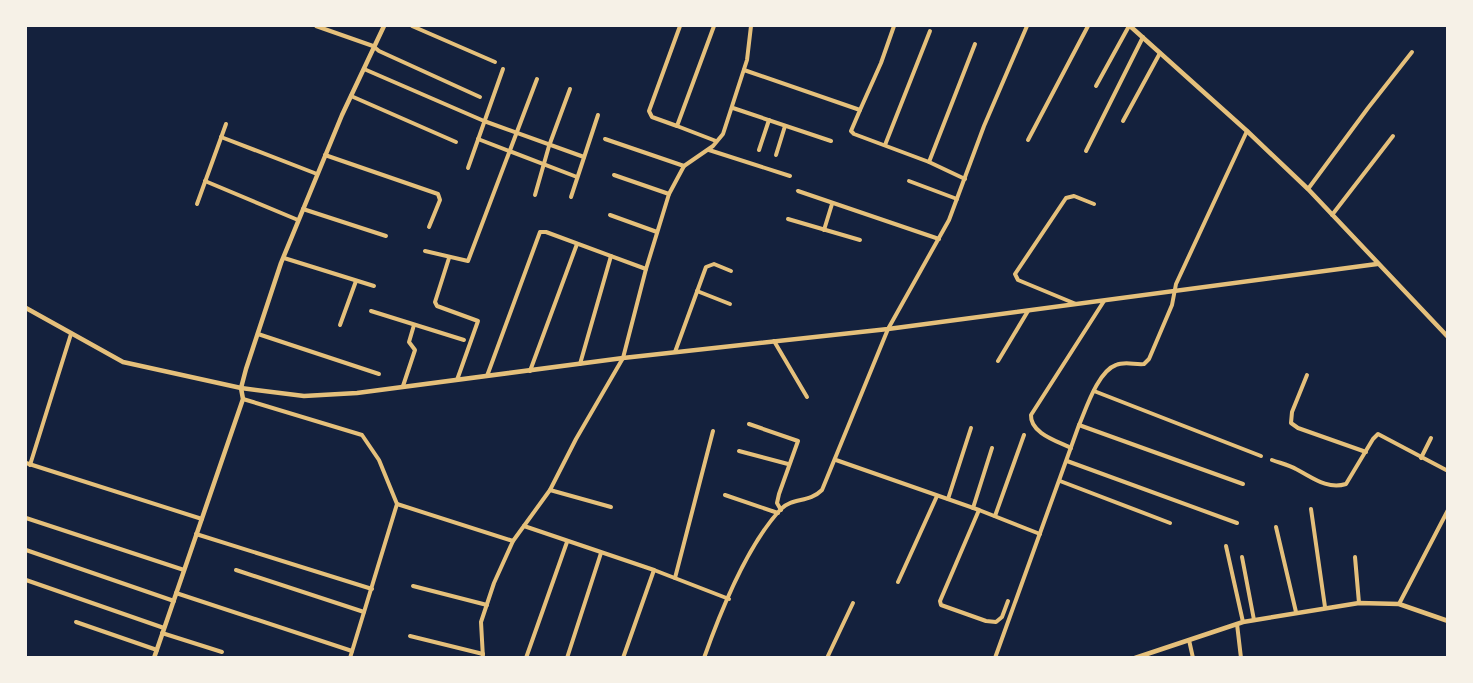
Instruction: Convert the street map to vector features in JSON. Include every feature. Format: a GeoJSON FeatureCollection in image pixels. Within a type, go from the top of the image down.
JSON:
{"type":"FeatureCollection","features":[{"type":"Feature","properties":{"kind":"street"},"geometry":{"type":"LineString","coordinates":[[316,26],[373,46],[379,51],[480,97]]}},
{"type":"Feature","properties":{"kind":"street"},"geometry":{"type":"LineString","coordinates":[[154,657],[243,399],[241,388],[284,258],[325,155],[384,26]]}},
{"type":"Feature","properties":{"kind":"street"},"geometry":{"type":"LineString","coordinates":[[412,26],[495,62]]}},
{"type":"Feature","properties":{"kind":"street"},"geometry":{"type":"LineString","coordinates":[[680,26],[649,111],[652,117],[716,141]]}},
{"type":"Feature","properties":{"kind":"street"},"geometry":{"type":"LineString","coordinates":[[677,126],[714,26]]}},
{"type":"Feature","properties":{"kind":"street"},"geometry":{"type":"LineString","coordinates":[[410,636],[483,656],[481,622],[513,541],[550,490],[576,439],[624,358],[646,269],[669,194],[684,166],[708,150],[723,134],[747,60],[751,26]]}},
{"type":"Feature","properties":{"kind":"street"},"geometry":{"type":"LineString","coordinates":[[894,26],[881,63],[851,131],[965,179]]}},
{"type":"Feature","properties":{"kind":"street"},"geometry":{"type":"LineString","coordinates":[[704,657],[752,550],[763,532],[780,511],[795,501],[815,497],[822,490],[888,329],[939,239],[957,199],[984,126],[1027,26]]}},
{"type":"Feature","properties":{"kind":"street"},"geometry":{"type":"LineString","coordinates":[[1028,140],[1088,26]]}},
{"type":"Feature","properties":{"kind":"street"},"geometry":{"type":"LineString","coordinates":[[1096,86],[1130,26],[1308,189],[1448,337]]}},
{"type":"Feature","properties":{"kind":"street"},"geometry":{"type":"LineString","coordinates":[[885,145],[930,31]]}},
{"type":"Feature","properties":{"kind":"street"},"geometry":{"type":"LineString","coordinates":[[1086,151],[1143,36]]}},
{"type":"Feature","properties":{"kind":"street"},"geometry":{"type":"LineString","coordinates":[[928,162],[975,44]]}},
{"type":"Feature","properties":{"kind":"street"},"geometry":{"type":"LineString","coordinates":[[1123,121],[1161,52]]}},
{"type":"Feature","properties":{"kind":"street"},"geometry":{"type":"LineString","coordinates":[[1308,189],[1413,52]]}},
{"type":"Feature","properties":{"kind":"street"},"geometry":{"type":"LineString","coordinates":[[364,69],[484,121],[584,157]]}},
{"type":"Feature","properties":{"kind":"street"},"geometry":{"type":"LineString","coordinates":[[468,168],[503,69]]}},
{"type":"Feature","properties":{"kind":"street"},"geometry":{"type":"LineString","coordinates":[[744,70],[860,110]]}},
{"type":"Feature","properties":{"kind":"street"},"geometry":{"type":"LineString","coordinates":[[425,251],[468,261],[537,79]]}},
{"type":"Feature","properties":{"kind":"street"},"geometry":{"type":"LineString","coordinates":[[535,195],[549,146],[570,89]]}},
{"type":"Feature","properties":{"kind":"street"},"geometry":{"type":"LineString","coordinates":[[351,96],[456,142]]}},
{"type":"Feature","properties":{"kind":"street"},"geometry":{"type":"LineString","coordinates":[[733,108],[831,141]]}},
{"type":"Feature","properties":{"kind":"street"},"geometry":{"type":"LineString","coordinates":[[571,197],[598,115]]}},
{"type":"Feature","properties":{"kind":"street"},"geometry":{"type":"LineString","coordinates":[[759,150],[769,120]]}},
{"type":"Feature","properties":{"kind":"street"},"geometry":{"type":"LineString","coordinates":[[197,204],[226,124]]}},
{"type":"Feature","properties":{"kind":"street"},"geometry":{"type":"LineString","coordinates":[[776,155],[785,126]]}},
{"type":"Feature","properties":{"kind":"street"},"geometry":{"type":"LineString","coordinates":[[995,657],[1079,425],[1094,391],[1106,372],[1115,365],[1144,364],[1149,359],[1172,305],[1176,284],[1247,131]]}},
{"type":"Feature","properties":{"kind":"street"},"geometry":{"type":"LineString","coordinates":[[1332,215],[1393,136]]}},
{"type":"Feature","properties":{"kind":"street"},"geometry":{"type":"LineString","coordinates":[[221,137],[317,174]]}},
{"type":"Feature","properties":{"kind":"street"},"geometry":{"type":"LineString","coordinates":[[478,139],[577,177]]}},
{"type":"Feature","properties":{"kind":"street"},"geometry":{"type":"LineString","coordinates":[[605,139],[684,166]]}},
{"type":"Feature","properties":{"kind":"street"},"geometry":{"type":"LineString","coordinates":[[708,150],[790,176]]}},
{"type":"Feature","properties":{"kind":"street"},"geometry":{"type":"LineString","coordinates":[[325,155],[438,194],[440,200],[429,227]]}},
{"type":"Feature","properties":{"kind":"street"},"geometry":{"type":"LineString","coordinates":[[614,175],[669,194]]}},
{"type":"Feature","properties":{"kind":"street"},"geometry":{"type":"LineString","coordinates":[[205,181],[298,220]]}},
{"type":"Feature","properties":{"kind":"street"},"geometry":{"type":"LineString","coordinates":[[909,181],[957,199]]}},
{"type":"Feature","properties":{"kind":"street"},"geometry":{"type":"LineString","coordinates":[[798,191],[939,239]]}},
{"type":"Feature","properties":{"kind":"street"},"geometry":{"type":"LineString","coordinates":[[1076,304],[1015,277],[1066,198],[1074,196],[1094,204]]}},
{"type":"Feature","properties":{"kind":"street"},"geometry":{"type":"LineString","coordinates":[[824,230],[832,204]]}},
{"type":"Feature","properties":{"kind":"street"},"geometry":{"type":"LineString","coordinates":[[303,208],[386,236]]}},
{"type":"Feature","properties":{"kind":"street"},"geometry":{"type":"LineString","coordinates":[[610,215],[657,232]]}},
{"type":"Feature","properties":{"kind":"street"},"geometry":{"type":"LineString","coordinates":[[788,219],[860,240]]}},
{"type":"Feature","properties":{"kind":"street"},"geometry":{"type":"LineString","coordinates":[[487,376],[540,232],[546,232],[646,269]]}},
{"type":"Feature","properties":{"kind":"street"},"geometry":{"type":"LineString","coordinates":[[530,370],[577,244]]}},
{"type":"Feature","properties":{"kind":"street"},"geometry":{"type":"LineString","coordinates":[[580,364],[611,256]]}},
{"type":"Feature","properties":{"kind":"street"},"geometry":{"type":"LineString","coordinates":[[284,258],[374,286]]}},
{"type":"Feature","properties":{"kind":"street"},"geometry":{"type":"LineString","coordinates":[[449,258],[435,302],[437,306],[478,321],[457,380]]}},
{"type":"Feature","properties":{"kind":"street"},"geometry":{"type":"LineString","coordinates":[[675,352],[706,267],[714,264],[731,271]]}},
{"type":"Feature","properties":{"kind":"street"},"geometry":{"type":"LineString","coordinates":[[26,308],[123,362],[241,388],[304,396],[357,393],[624,358],[888,329],[1377,264]]}},
{"type":"Feature","properties":{"kind":"street"},"geometry":{"type":"LineString","coordinates":[[340,325],[356,281]]}},
{"type":"Feature","properties":{"kind":"street"},"geometry":{"type":"LineString","coordinates":[[697,291],[730,304]]}},
{"type":"Feature","properties":{"kind":"street"},"geometry":{"type":"LineString","coordinates":[[1071,448],[1035,429],[1031,415],[1104,301]]}},
{"type":"Feature","properties":{"kind":"street"},"geometry":{"type":"LineString","coordinates":[[372,311],[464,340]]}},
{"type":"Feature","properties":{"kind":"street"},"geometry":{"type":"LineString","coordinates":[[999,362],[1028,311]]}},
{"type":"Feature","properties":{"kind":"street"},"geometry":{"type":"LineString","coordinates":[[403,386],[416,350],[409,342],[414,325]]}},
{"type":"Feature","properties":{"kind":"street"},"geometry":{"type":"LineString","coordinates":[[71,334],[28,464],[202,519]]}},
{"type":"Feature","properties":{"kind":"street"},"geometry":{"type":"LineString","coordinates":[[258,334],[379,374]]}},
{"type":"Feature","properties":{"kind":"street"},"geometry":{"type":"LineString","coordinates":[[774,341],[807,397]]}},
{"type":"Feature","properties":{"kind":"street"},"geometry":{"type":"LineString","coordinates":[[1307,375],[1291,423],[1298,428],[1366,452]]}},
{"type":"Feature","properties":{"kind":"street"},"geometry":{"type":"LineString","coordinates":[[1094,391],[1261,456]]}},
{"type":"Feature","properties":{"kind":"street"},"geometry":{"type":"LineString","coordinates":[[243,399],[362,435],[379,460],[398,504],[350,657]]}},
{"type":"Feature","properties":{"kind":"street"},"geometry":{"type":"LineString","coordinates":[[750,424],[798,441],[778,494],[777,503],[780,511]]}},
{"type":"Feature","properties":{"kind":"street"},"geometry":{"type":"LineString","coordinates":[[1079,425],[1243,484]]}},
{"type":"Feature","properties":{"kind":"street"},"geometry":{"type":"LineString","coordinates":[[948,500],[971,428]]}},
{"type":"Feature","properties":{"kind":"street"},"geometry":{"type":"LineString","coordinates":[[675,578],[713,431]]}},
{"type":"Feature","properties":{"kind":"street"},"geometry":{"type":"LineString","coordinates":[[1272,460],[1295,468],[1324,484],[1340,486],[1346,484],[1378,434],[1448,471]]}},
{"type":"Feature","properties":{"kind":"street"},"geometry":{"type":"LineString","coordinates":[[995,516],[1024,435]]}},
{"type":"Feature","properties":{"kind":"street"},"geometry":{"type":"LineString","coordinates":[[1421,458],[1431,438]]}},
{"type":"Feature","properties":{"kind":"street"},"geometry":{"type":"LineString","coordinates":[[973,508],[992,448]]}},
{"type":"Feature","properties":{"kind":"street"},"geometry":{"type":"LineString","coordinates":[[739,451],[788,464]]}},
{"type":"Feature","properties":{"kind":"street"},"geometry":{"type":"LineString","coordinates":[[836,460],[1040,534]]}},
{"type":"Feature","properties":{"kind":"street"},"geometry":{"type":"LineString","coordinates":[[1067,461],[1237,523]]}},
{"type":"Feature","properties":{"kind":"street"},"geometry":{"type":"LineString","coordinates":[[1060,481],[1170,523]]}},
{"type":"Feature","properties":{"kind":"street"},"geometry":{"type":"LineString","coordinates":[[550,490],[611,507]]}},
{"type":"Feature","properties":{"kind":"street"},"geometry":{"type":"LineString","coordinates":[[725,495],[780,511]]}},
{"type":"Feature","properties":{"kind":"street"},"geometry":{"type":"LineString","coordinates":[[898,582],[936,495]]}},
{"type":"Feature","properties":{"kind":"street"},"geometry":{"type":"LineString","coordinates":[[398,504],[513,541]]}},
{"type":"Feature","properties":{"kind":"street"},"geometry":{"type":"LineString","coordinates":[[1311,509],[1325,607]]}},
{"type":"Feature","properties":{"kind":"street"},"geometry":{"type":"LineString","coordinates":[[979,510],[940,601],[941,605],[986,621],[996,622],[1002,617],[1008,601]]}},
{"type":"Feature","properties":{"kind":"street"},"geometry":{"type":"LineString","coordinates":[[1399,604],[1448,510]]}},
{"type":"Feature","properties":{"kind":"street"},"geometry":{"type":"LineString","coordinates":[[26,518],[184,570]]}},
{"type":"Feature","properties":{"kind":"street"},"geometry":{"type":"LineString","coordinates":[[524,526],[654,570],[729,599]]}},
{"type":"Feature","properties":{"kind":"street"},"geometry":{"type":"LineString","coordinates":[[1276,526],[1296,612]]}},
{"type":"Feature","properties":{"kind":"street"},"geometry":{"type":"LineString","coordinates":[[196,534],[372,590]]}},
{"type":"Feature","properties":{"kind":"street"},"geometry":{"type":"LineString","coordinates":[[526,657],[567,542]]}},
{"type":"Feature","properties":{"kind":"street"},"geometry":{"type":"LineString","coordinates":[[1226,546],[1243,622]]}},
{"type":"Feature","properties":{"kind":"street"},"geometry":{"type":"LineString","coordinates":[[26,550],[174,600]]}},
{"type":"Feature","properties":{"kind":"street"},"geometry":{"type":"LineString","coordinates":[[567,657],[601,553]]}},
{"type":"Feature","properties":{"kind":"street"},"geometry":{"type":"LineString","coordinates":[[1242,557],[1254,620]]}},
{"type":"Feature","properties":{"kind":"street"},"geometry":{"type":"LineString","coordinates":[[1355,557],[1359,603]]}},
{"type":"Feature","properties":{"kind":"street"},"geometry":{"type":"LineString","coordinates":[[236,570],[364,612]]}},
{"type":"Feature","properties":{"kind":"street"},"geometry":{"type":"LineString","coordinates":[[623,657],[654,570]]}},
{"type":"Feature","properties":{"kind":"street"},"geometry":{"type":"LineString","coordinates":[[26,580],[222,652]]}},
{"type":"Feature","properties":{"kind":"street"},"geometry":{"type":"LineString","coordinates":[[412,586],[487,605]]}},
{"type":"Feature","properties":{"kind":"street"},"geometry":{"type":"LineString","coordinates":[[176,593],[352,651]]}},
{"type":"Feature","properties":{"kind":"street"},"geometry":{"type":"LineString","coordinates":[[827,657],[853,603]]}},
{"type":"Feature","properties":{"kind":"street"},"geometry":{"type":"LineString","coordinates":[[1135,657],[1243,622],[1359,603],[1399,604],[1448,621]]}},
{"type":"Feature","properties":{"kind":"street"},"geometry":{"type":"LineString","coordinates":[[76,622],[157,650]]}},
{"type":"Feature","properties":{"kind":"street"},"geometry":{"type":"LineString","coordinates":[[1237,624],[1241,657]]}},
{"type":"Feature","properties":{"kind":"street"},"geometry":{"type":"LineString","coordinates":[[1188,639],[1193,657]]}}]}
